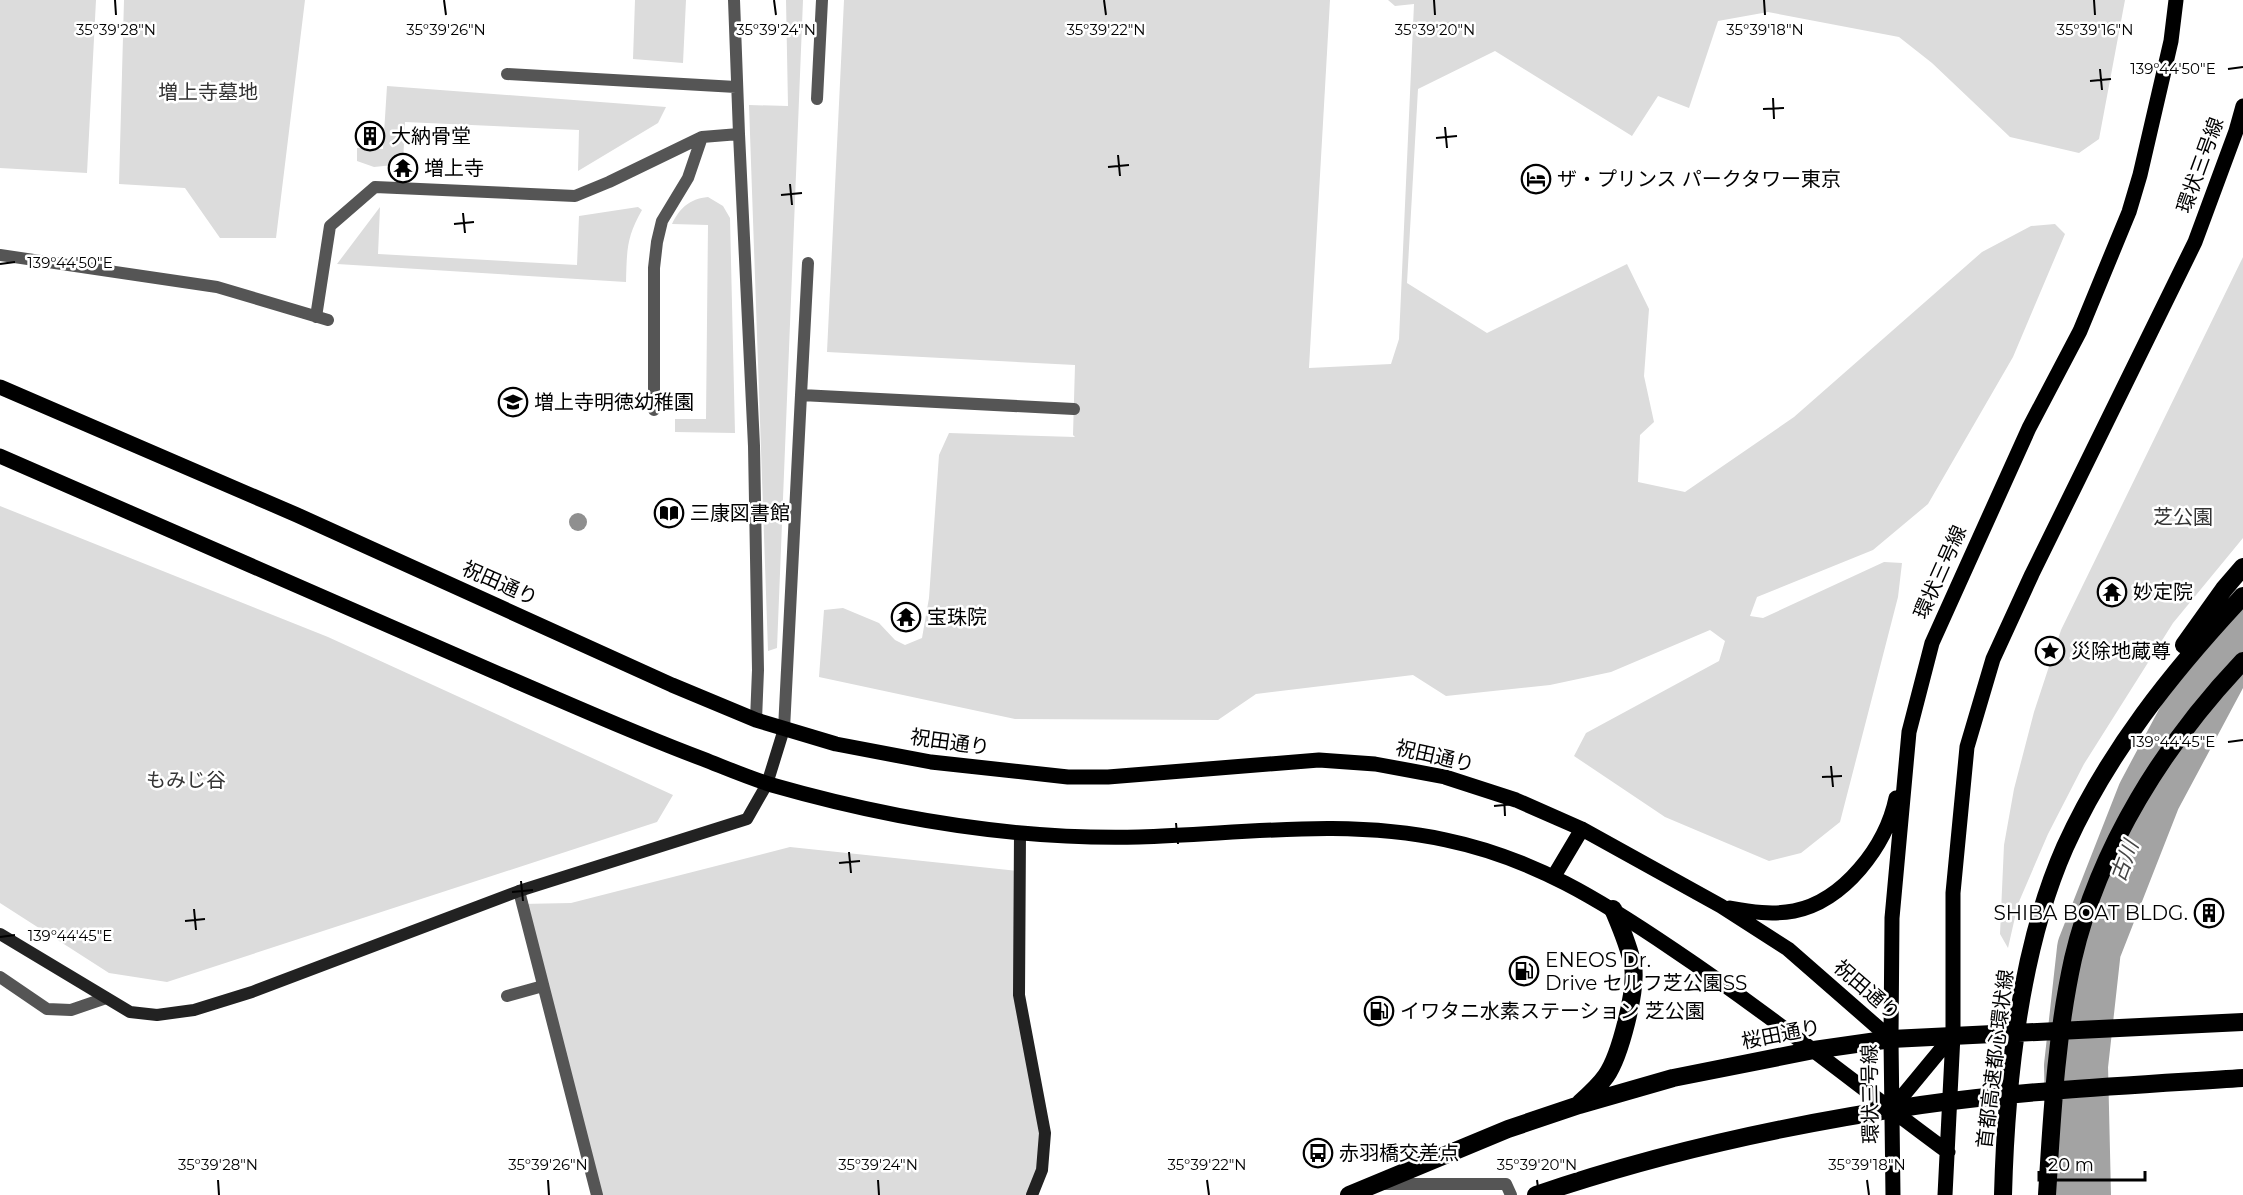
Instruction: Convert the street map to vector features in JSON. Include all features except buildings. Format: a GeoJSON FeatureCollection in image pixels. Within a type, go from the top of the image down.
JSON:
{"type":"FeatureCollection","features":[{"type":"Feature","properties":{"kind":"highway"},"geometry":{"type":"LineString","coordinates":[[2141,716],[2167,670],[2224,589],[2243,567]]}},
{"type":"Feature","properties":{"kind":"highway","name":"首都高速都心環状線"},"geometry":{"type":"LineString","coordinates":[[2003,1195],[2009,1099],[2019,1010],[2047,896],[2065,849],[2086,805],[2114,756],[2141,716],[2199,644],[2243,596]]}},
{"type":"Feature","properties":{"kind":"highway"},"geometry":{"type":"LineString","coordinates":[[2047,1195],[2053,1099],[2064,1015],[2074,958],[2087,912],[2120,834],[2151,778],[2174,743],[2212,694],[2243,661]]}},
{"type":"Feature","properties":{"kind":"highway"},"geometry":{"type":"LineString","coordinates":[[1579,1105],[1606,1076],[1621,1040],[1632,997],[1633,969],[1627,943],[1613,909]]}},
{"type":"Feature","properties":{"kind":"highway","name":"桜田通り"},"geometry":{"type":"LineString","coordinates":[[1349,1195],[1508,1129],[1579,1105],[1673,1078],[1814,1050],[1891,1039],[2243,1022]]}},
{"type":"Feature","properties":{"kind":"highway"},"geometry":{"type":"LineString","coordinates":[[1536,1195],[1601,1172],[1674,1152],[1741,1137],[1891,1110],[1993,1097],[2243,1078]]}},
{"type":"Feature","properties":{"kind":"main road","name":"環状三号線"},"geometry":{"type":"LineString","coordinates":[[1893,1195],[1892,918],[1909,732],[1932,643],[2030,428],[2080,331],[2129,212],[2140,175],[2171,41],[2176,0]]}},
{"type":"Feature","properties":{"kind":"main road","name":"環状三号線"},"geometry":{"type":"LineString","coordinates":[[1945,1195],[1953,1035],[1953,892],[1967,747],[1993,659],[2032,574],[2195,242],[2243,106]]}},
{"type":"Feature","properties":{"kind":"main road","name":"祝田通り"},"geometry":{"type":"LineString","coordinates":[[0,387],[297,514],[672,685],[756,720],[836,744],[930,762],[1068,777],[1107,777],[1319,760],[1375,764],[1445,777],[1516,800],[1582,829],[1721,906],[1788,949],[1891,1039]]}},
{"type":"Feature","properties":{"kind":"main road"},"geometry":{"type":"LineString","coordinates":[[0,456],[653,740],[767,784],[922,820],[1020,833],[1138,837],[1348,827],[1446,839],[1507,856],[1554,876],[1613,909],[1722,982],[1948,1152]]}},
{"type":"Feature","properties":{"kind":"main road"},"geometry":{"type":"LineString","coordinates":[[1721,906],[1749,912],[1775,913],[1794,911],[1831,896],[1878,844],[1893,813],[1909,732]]}},
{"type":"Feature","properties":{"kind":"main road"},"geometry":{"type":"LineString","coordinates":[[1554,876],[1582,829]]}},
{"type":"Feature","properties":{"kind":"main road"},"geometry":{"type":"LineString","coordinates":[[1891,1110],[1953,1035]]}},
{"type":"Feature","properties":{"kind":"street"},"geometry":{"type":"LineString","coordinates":[[734,0],[736,87],[754,446],[758,670],[756,720]]}},
{"type":"Feature","properties":{"kind":"street"},"geometry":{"type":"LineString","coordinates":[[817,99],[822,0]]}},
{"type":"Feature","properties":{"kind":"street"},"geometry":{"type":"LineString","coordinates":[[507,74],[736,87]]}},
{"type":"Feature","properties":{"kind":"street"},"geometry":{"type":"LineString","coordinates":[[0,255],[217,287],[322,319],[330,226],[375,187],[574,196],[609,182],[702,137],[739,134]]}},
{"type":"Feature","properties":{"kind":"street"},"geometry":{"type":"LineString","coordinates":[[654,410],[654,268],[657,242],[662,221],[688,178],[702,137]]}},
{"type":"Feature","properties":{"kind":"street"},"geometry":{"type":"LineString","coordinates":[[0,934],[130,1012],[158,1015],[194,1010],[252,992],[519,891],[747,819],[767,784],[787,730],[787,680],[808,263]]}},
{"type":"Feature","properties":{"kind":"street"},"geometry":{"type":"LineString","coordinates":[[801,395],[1074,409]]}},
{"type":"Feature","properties":{"kind":"street"},"geometry":{"type":"LineString","coordinates":[[1020,833],[1019,995],[1045,1133],[1042,1170],[1032,1195]]}},
{"type":"Feature","properties":{"kind":"street"},"geometry":{"type":"LineString","coordinates":[[519,891],[597,1195]]}},
{"type":"Feature","properties":{"kind":"street"},"geometry":{"type":"LineString","coordinates":[[0,977],[46,1009],[71,1010],[106,998]]}},
{"type":"Feature","properties":{"kind":"street"},"geometry":{"type":"LineString","coordinates":[[507,996],[543,986]]}},
{"type":"Feature","properties":{"kind":"street"},"geometry":{"type":"LineString","coordinates":[[1374,1185],[1506,1184],[1511,1195]]}},
{"type":"Feature","properties":{"kind":"green space"},"geometry":{"type":"Polygon","coordinates":[[[0,0],[96,0],[87,173],[0,168],[0,0]]]}},
{"type":"Feature","properties":{"kind":"green space","name":"増上寺墓地"},"geometry":{"type":"Polygon","coordinates":[[[124,0],[305,0],[276,238],[220,238],[185,188],[119,184],[124,0]]]}},
{"type":"Feature","properties":{"kind":"green space"},"geometry":{"type":"Polygon","coordinates":[[[635,0],[686,0],[683,63],[633,59],[635,0]]]}},
{"type":"Feature","properties":{"kind":"green space"},"geometry":{"type":"Polygon","coordinates":[[[786,0],[803,0],[777,648],[768,651],[749,105],[788,106],[786,0]]]}},
{"type":"Feature","properties":{"kind":"green space"},"geometry":{"type":"Polygon","coordinates":[[[844,0],[1330,0],[1309,368],[1391,364],[1399,339],[1414,4],[1395,6],[1388,0],[2125,0],[2099,139],[2079,153],[2010,137],[1932,63],[1899,37],[1768,12],[1718,21],[1689,108],[1658,96],[1632,136],[1495,51],[1418,89],[1407,283],[1487,333],[1627,264],[1649,309],[1644,376],[1654,422],[1640,435],[1638,482],[1685,492],[1794,417],[1982,252],[2031,226],[2055,224],[2065,234],[2013,357],[1928,504],[1873,550],[1757,597],[1750,616],[1763,618],[1884,562],[1902,563],[1898,597],[1840,822],[1801,853],[1769,861],[1665,817],[1574,756],[1586,733],[1719,661],[1725,641],[1710,630],[1611,672],[1550,685],[1446,696],[1413,675],[1256,694],[1218,720],[1015,719],[819,677],[824,610],[843,608],[879,623],[895,640],[905,645],[922,638],[929,598],[939,455],[949,433],[1075,437],[1073,435],[1075,365],[827,352],[844,0]]]}},
{"type":"Feature","properties":{"kind":"green space"},"geometry":{"type":"Polygon","coordinates":[[[387,86],[666,107],[658,123],[578,171],[579,130],[405,122],[403,164],[374,167],[357,161],[357,148],[383,149],[387,86]]]}},
{"type":"Feature","properties":{"kind":"green space"},"geometry":{"type":"Polygon","coordinates":[[[708,197],[723,206],[730,218],[735,433],[675,432],[675,419],[706,419],[708,225],[672,224],[686,205],[708,197]]]}},
{"type":"Feature","properties":{"kind":"green space"},"geometry":{"type":"Polygon","coordinates":[[[380,207],[378,254],[577,265],[579,216],[638,207],[642,210],[628,245],[626,282],[337,264],[380,207]]]}},
{"type":"Feature","properties":{"kind":"green space","name":"芝公園"},"geometry":{"type":"Polygon","coordinates":[[[2243,257],[2243,538],[2173,623],[2084,764],[2048,834],[2018,904],[2008,948],[2000,934],[2004,845],[2014,789],[2034,712],[2061,630],[2243,257]]]}},
{"type":"Feature","properties":{"kind":"green space","name":"もみじ谷"},"geometry":{"type":"Polygon","coordinates":[[[0,506],[328,637],[673,795],[657,822],[167,982],[109,973],[0,903],[0,506]]]}},
{"type":"Feature","properties":{"kind":"green space"},"geometry":{"type":"Polygon","coordinates":[[[790,847],[1019,871],[1019,995],[1045,1133],[1032,1195],[597,1195],[521,904],[571,903],[790,847]]]}},
{"type":"Feature","properties":{"kind":"waterway","name":"古川"},"geometry":{"type":"LineString","coordinates":[[2079,1195],[2076,1066],[2089,949],[2149,796],[2243,620]]}},
{"type":"Feature","properties":{"kind":"place","name":"大納骨堂"},"geometry":{"type":"Point","coordinates":[370,136]}},
{"type":"Feature","properties":{"kind":"place","name":"増上寺"},"geometry":{"type":"Point","coordinates":[403,168]}},
{"type":"Feature","properties":{"kind":"place","name":"ザ・プリンス パークタワー東京"},"geometry":{"type":"Point","coordinates":[1536,179]}},
{"type":"Feature","properties":{"kind":"place","name":"増上寺明徳幼稚園"},"geometry":{"type":"Point","coordinates":[513,402]}},
{"type":"Feature","properties":{"kind":"place","name":"三康図書館"},"geometry":{"type":"Point","coordinates":[669,513]}},
{"type":"Feature","properties":{"kind":"place","name":"妙定院"},"geometry":{"type":"Point","coordinates":[2112,592]}},
{"type":"Feature","properties":{"kind":"place","name":"宝珠院"},"geometry":{"type":"Point","coordinates":[906,617]}},
{"type":"Feature","properties":{"kind":"place","name":"災除地蔵尊"},"geometry":{"type":"Point","coordinates":[2050,651]}},
{"type":"Feature","properties":{"kind":"place","name":"SHIBA BOAT BLDG."},"geometry":{"type":"Point","coordinates":[2209,913]}},
{"type":"Feature","properties":{"kind":"place","name":"ENEOS Dr. Drive セルフ芝公園SS"},"geometry":{"type":"Point","coordinates":[1524,971]}},
{"type":"Feature","properties":{"kind":"place","name":"イワタニ水素ステーション 芝公園"},"geometry":{"type":"Point","coordinates":[1379,1011]}},
{"type":"Feature","properties":{"kind":"place","name":"赤羽橋交差点"},"geometry":{"type":"Point","coordinates":[1318,1153]}}]}
